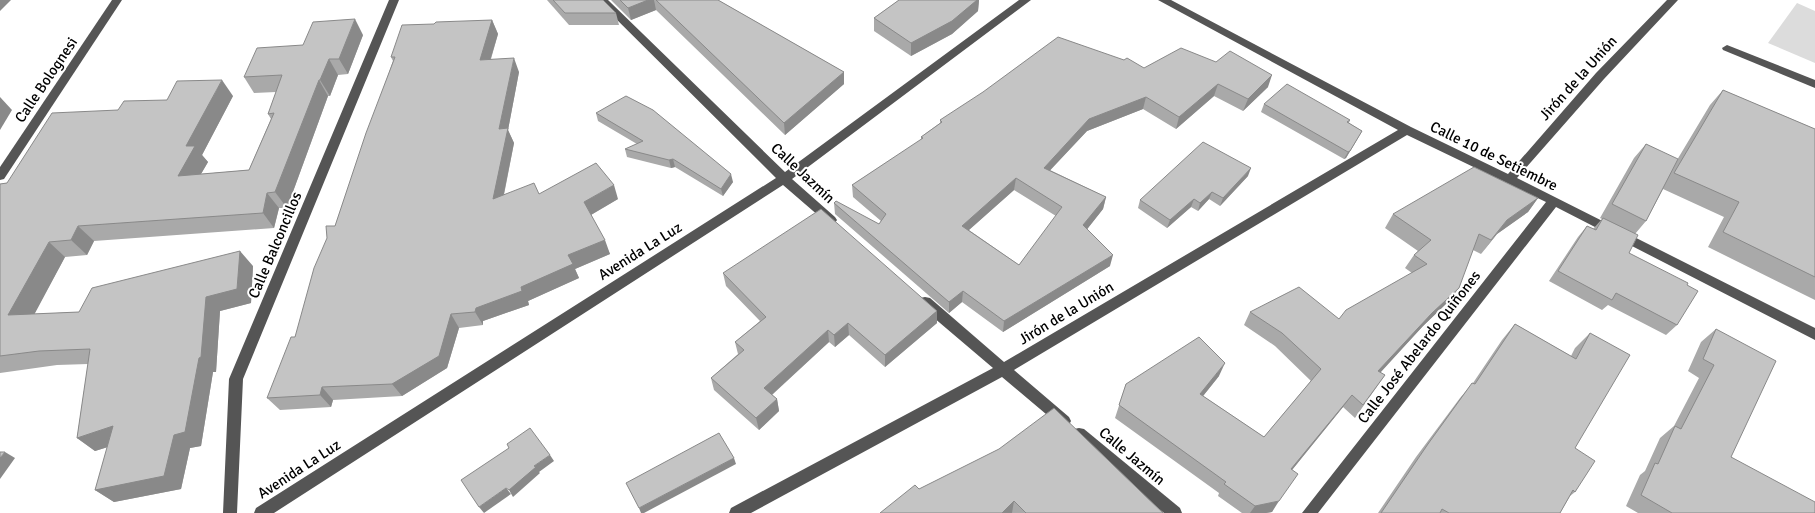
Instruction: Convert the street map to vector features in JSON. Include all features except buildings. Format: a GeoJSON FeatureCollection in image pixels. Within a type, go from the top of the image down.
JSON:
{"type":"FeatureCollection","features":[{"type":"Feature","properties":{"kind":"street","name":"Calle Bolognesi"},"geometry":{"type":"LineString","coordinates":[[0,176],[117,0]]}},
{"type":"Feature","properties":{"kind":"street","name":"Calle Balconcillos"},"geometry":{"type":"LineString","coordinates":[[230,513],[236,379],[394,0]]}},
{"type":"Feature","properties":{"kind":"street","name":"Calle Jazmín"},"geometry":{"type":"LineString","coordinates":[[602,0],[784,179],[842,230]]}},
{"type":"Feature","properties":{"kind":"street","name":"Avenida La Luz"},"geometry":{"type":"LineString","coordinates":[[261,513],[784,179],[1026,0]]}},
{"type":"Feature","properties":{"kind":"street","name":"Calle 10 de Setiembre"},"geometry":{"type":"LineString","coordinates":[[1163,0],[1407,130],[1554,201],[1815,334]]}},
{"type":"Feature","properties":{"kind":"street","name":"Jirón de la Unión"},"geometry":{"type":"LineString","coordinates":[[1510,180],[1600,76],[1673,0]]}},
{"type":"Feature","properties":{"kind":"street"},"geometry":{"type":"LineString","coordinates":[[1726,48],[1815,84]]}},
{"type":"Feature","properties":{"kind":"street","name":"Jirón de la Unión"},"geometry":{"type":"LineString","coordinates":[[736,513],[1002,370],[1407,130]]}},
{"type":"Feature","properties":{"kind":"street","name":"Calle José Abelardo Quiñones"},"geometry":{"type":"LineString","coordinates":[[1309,513],[1554,201]]}},
{"type":"Feature","properties":{"kind":"street","name":"Calle Jazmín"},"geometry":{"type":"LineString","coordinates":[[915,294],[1002,370],[1175,513]]}},
{"type":"Feature","properties":{"kind":"shaded area"},"geometry":{"type":"Polygon","coordinates":[[[1797,3],[1815,11],[1815,63],[1768,43],[1797,3]]]}}]}
